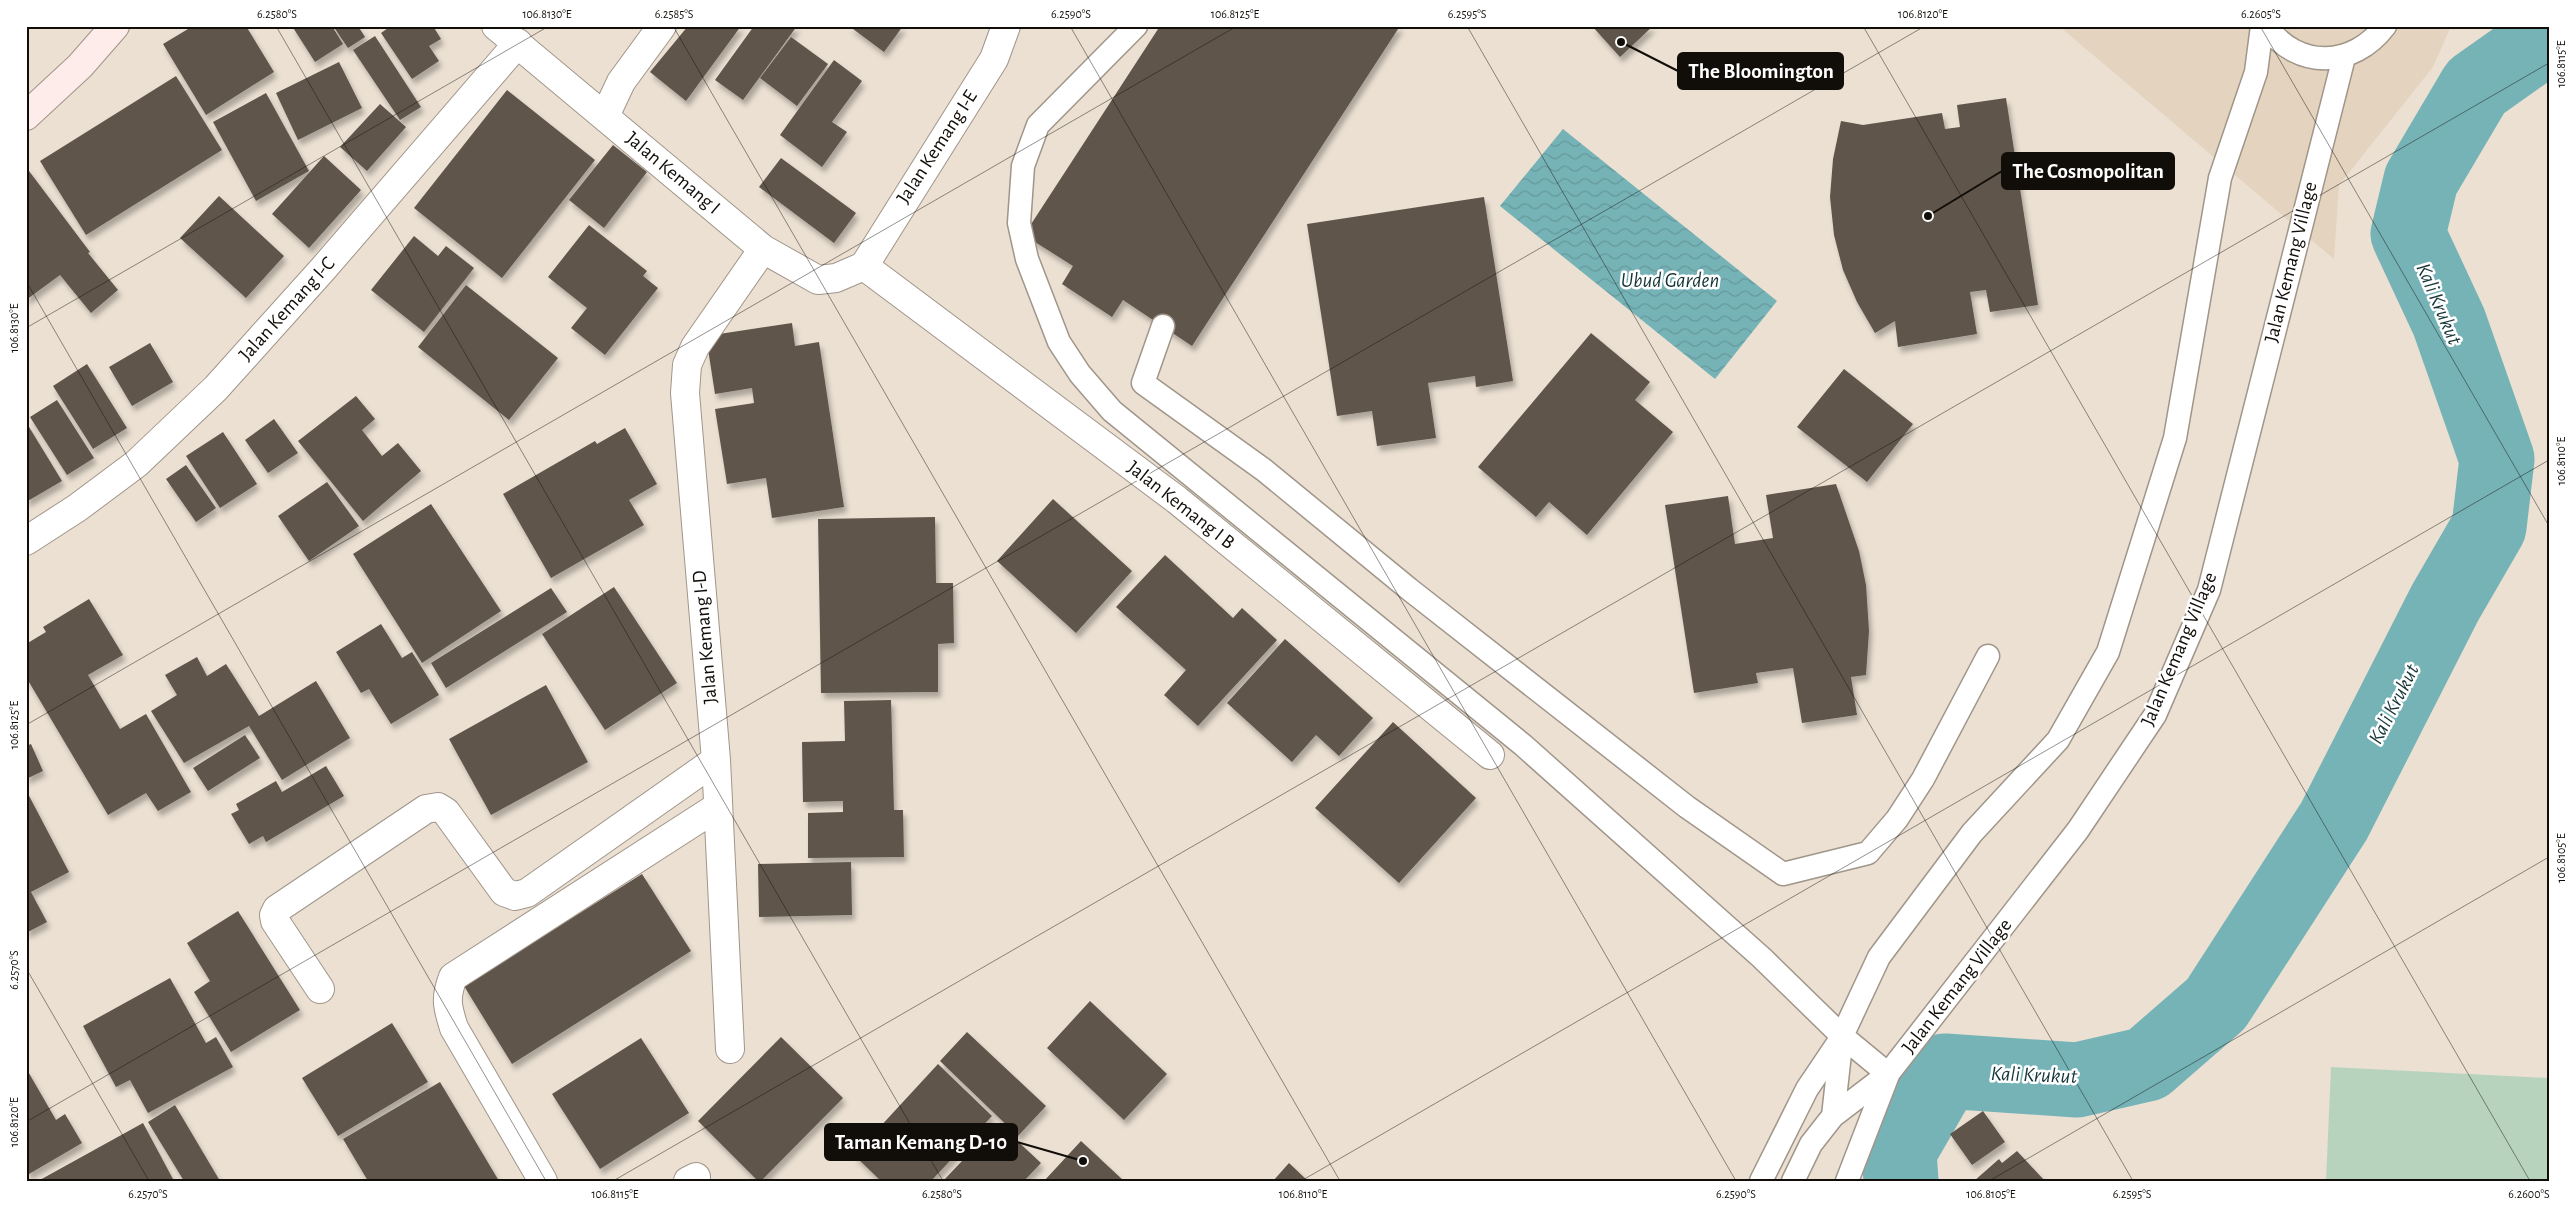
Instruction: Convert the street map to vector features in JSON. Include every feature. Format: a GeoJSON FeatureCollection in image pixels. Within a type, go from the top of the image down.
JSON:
{"type":"FeatureCollection","features":[{"type":"Feature","properties":{"kind":"street"},"geometry":{"type":"LineString","coordinates":[[26,116],[80,66],[115,26]]}},
{"type":"Feature","properties":{"kind":"street","name":"Jalan Kemang I"},"geometry":{"type":"LineString","coordinates":[[496,26],[763,249],[818,280],[836,278],[864,266]]}},
{"type":"Feature","properties":{"kind":"street"},"geometry":{"type":"LineString","coordinates":[[605,116],[621,82],[662,26]]}},
{"type":"Feature","properties":{"kind":"street","name":"Jalan Kemang I-E"},"geometry":{"type":"LineString","coordinates":[[864,266],[994,59],[1006,26]]}},
{"type":"Feature","properties":{"kind":"street","name":"Jalan Kemang I-C"},"geometry":{"type":"LineString","coordinates":[[26,541],[78,508],[136,464],[216,388],[323,269],[518,43]]}},
{"type":"Feature","properties":{"kind":"street","name":"Jalan Kemang I-D"},"geometry":{"type":"LineString","coordinates":[[730,1049],[716,760],[685,394],[687,365],[695,347],[763,249]]}},
{"type":"Feature","properties":{"kind":"street","name":"Jalan Kemang I B"},"geometry":{"type":"LineString","coordinates":[[864,266],[1177,500],[1490,755]]}},
{"type":"Feature","properties":{"kind":"street"},"geometry":{"type":"LineString","coordinates":[[320,989],[274,921],[277,909],[426,809],[438,808],[446,812],[504,892],[515,896],[527,893],[716,760]]}},
{"type":"Feature","properties":{"kind":"street"},"geometry":{"type":"LineString","coordinates":[[543,1181],[454,1028],[448,1009],[446,993],[453,977],[717,807]]}},
{"type":"Feature","properties":{"kind":"lane"},"geometry":{"type":"LineString","coordinates":[[1136,26],[1038,125],[1023,166],[1019,223],[1027,259],[1060,342],[1080,374],[1112,411],[1523,744],[1762,958],[1842,1036],[1888,1074],[1847,1181]]}},
{"type":"Feature","properties":{"kind":"lane"},"geometry":{"type":"LineString","coordinates":[[1761,1181],[1807,1089],[1842,1036],[1878,957],[1972,833],[2058,740],[2108,652],[2175,438],[2220,178],[2256,72],[2264,26]]}},
{"type":"Feature","properties":{"kind":"lane"},"geometry":{"type":"LineString","coordinates":[[2264,26],[2282,43],[2306,56],[2325,59],[2344,57],[2361,49],[2376,38],[2385,26]]}},
{"type":"Feature","properties":{"kind":"lane","name":"Jalan Kemang Village"},"geometry":{"type":"LineString","coordinates":[[1793,1181],[1811,1144],[1833,1116],[1888,1074],[2078,830],[2155,715],[2209,590],[2329,109],[2344,57]]}},
{"type":"Feature","properties":{"kind":"lane"},"geometry":{"type":"LineString","coordinates":[[1163,326],[1143,383],[1264,470],[1379,565],[1686,807],[1783,874],[1868,853],[1897,819],[1923,778],[1988,656]]}},
{"type":"Feature","properties":{"kind":"lane"},"geometry":{"type":"LineString","coordinates":[[1833,1116],[1842,1036]]}},
{"type":"Feature","properties":{"kind":"shaded area"},"geometry":{"type":"Polygon","coordinates":[[[2059,26],[2451,26],[2433,67],[2339,185],[2334,259],[2059,26]]]}},
{"type":"Feature","properties":{"kind":"green space"},"geometry":{"type":"Polygon","coordinates":[[[2331,1067],[2549,1078],[2549,1181],[2326,1181],[2331,1067]]]}},
{"type":"Feature","properties":{"kind":"water","name":"Ubud Garden"},"geometry":{"type":"Polygon","coordinates":[[[1563,129],[1777,301],[1715,379],[1500,206],[1563,129]]]}},
{"type":"Feature","properties":{"kind":"building"},"geometry":{"type":"Polygon","coordinates":[[[193,26],[246,26],[274,72],[206,115],[163,44],[193,26]]]}},
{"type":"Feature","properties":{"kind":"building"},"geometry":{"type":"Polygon","coordinates":[[[292,26],[332,26],[343,44],[315,62],[292,26]]]}},
{"type":"Feature","properties":{"kind":"building"},"geometry":{"type":"Polygon","coordinates":[[[333,26],[358,26],[365,37],[348,48],[333,26]]]}},
{"type":"Feature","properties":{"kind":"building"},"geometry":{"type":"Polygon","coordinates":[[[391,26],[433,26],[441,39],[429,46],[439,61],[412,79],[381,33],[391,26]]]}},
{"type":"Feature","properties":{"kind":"building"},"geometry":{"type":"Polygon","coordinates":[[[688,26],[741,26],[686,101],[650,72],[688,26]]]}},
{"type":"Feature","properties":{"kind":"building"},"geometry":{"type":"Polygon","coordinates":[[[754,26],[797,26],[743,100],[715,80],[754,26]]]}},
{"type":"Feature","properties":{"kind":"building"},"geometry":{"type":"Polygon","coordinates":[[[849,26],[903,26],[884,52],[849,26]]]}},
{"type":"Feature","properties":{"kind":"building"},"geometry":{"type":"Polygon","coordinates":[[[1160,26],[1400,26],[1192,346],[1123,300],[1112,317],[1062,284],[1073,266],[1024,235],[1160,26]]]}},
{"type":"Feature","properties":{"kind":"building"},"geometry":{"type":"Polygon","coordinates":[[[1592,26],[1653,26],[1620,57],[1592,26]]]}},
{"type":"Feature","properties":{"kind":"building"},"geometry":{"type":"Polygon","coordinates":[[[375,36],[421,107],[400,120],[353,50],[375,36]]]}},
{"type":"Feature","properties":{"kind":"building"},"geometry":{"type":"Polygon","coordinates":[[[791,37],[828,64],[797,106],[760,78],[791,37]]]}},
{"type":"Feature","properties":{"kind":"building"},"geometry":{"type":"Polygon","coordinates":[[[834,60],[862,81],[832,122],[847,132],[822,167],[780,135],[834,60]]]}},
{"type":"Feature","properties":{"kind":"building"},"geometry":{"type":"Polygon","coordinates":[[[339,62],[362,108],[298,140],[276,93],[339,62]]]}},
{"type":"Feature","properties":{"kind":"building"},"geometry":{"type":"Polygon","coordinates":[[[176,76],[222,150],[86,235],[40,161],[176,76]]]}},
{"type":"Feature","properties":{"kind":"building"},"geometry":{"type":"Polygon","coordinates":[[[507,90],[595,160],[502,278],[414,208],[507,90]]]}},
{"type":"Feature","properties":{"kind":"building"},"geometry":{"type":"Polygon","coordinates":[[[266,93],[309,171],[256,201],[213,122],[266,93]]]}},
{"type":"Feature","properties":{"kind":"building"},"geometry":{"type":"Polygon","coordinates":[[[2006,98],[2038,305],[1990,312],[1986,290],[1970,292],[1977,334],[1898,347],[1895,321],[1875,333],[1857,302],[1843,270],[1834,235],[1830,197],[1833,159],[1841,121],[1863,125],[1942,113],[1945,129],[1960,127],[1957,105],[2006,98]]]}},
{"type":"Feature","properties":{"kind":"building"},"geometry":{"type":"Polygon","coordinates":[[[380,104],[406,127],[367,171],[340,147],[380,104]]]}},
{"type":"Feature","properties":{"kind":"building"},"geometry":{"type":"Polygon","coordinates":[[[613,145],[647,172],[604,228],[569,200],[613,145]]]}},
{"type":"Feature","properties":{"kind":"building"},"geometry":{"type":"Polygon","coordinates":[[[324,156],[361,190],[309,248],[272,214],[324,156]]]}},
{"type":"Feature","properties":{"kind":"building"},"geometry":{"type":"Polygon","coordinates":[[[781,158],[856,213],[834,243],[759,187],[781,158]]]}},
{"type":"Feature","properties":{"kind":"building"},"geometry":{"type":"Polygon","coordinates":[[[26,167],[90,252],[88,253],[118,290],[91,313],[60,275],[26,300],[26,167]]]}},
{"type":"Feature","properties":{"kind":"building"},"geometry":{"type":"Polygon","coordinates":[[[219,196],[284,256],[246,298],[180,238],[219,196]]]}},
{"type":"Feature","properties":{"kind":"building"},"geometry":{"type":"Polygon","coordinates":[[[1484,197],[1513,381],[1476,387],[1475,376],[1428,383],[1436,438],[1377,446],[1372,411],[1337,416],[1307,224],[1484,197]]]}},
{"type":"Feature","properties":{"kind":"building"},"geometry":{"type":"Polygon","coordinates":[[[589,225],[647,271],[643,276],[658,288],[605,355],[571,328],[587,308],[548,277],[589,225]]]}},
{"type":"Feature","properties":{"kind":"building"},"geometry":{"type":"Polygon","coordinates":[[[414,236],[438,256],[446,246],[474,268],[424,332],[371,290],[414,236]]]}},
{"type":"Feature","properties":{"kind":"building"},"geometry":{"type":"Polygon","coordinates":[[[466,285],[558,358],[509,420],[418,347],[466,285]]]}},
{"type":"Feature","properties":{"kind":"building"},"geometry":{"type":"Polygon","coordinates":[[[792,323],[795,346],[819,342],[844,507],[772,518],[766,478],[727,484],[715,409],[754,403],[752,388],[715,394],[706,336],[792,323]]]}},
{"type":"Feature","properties":{"kind":"building"},"geometry":{"type":"Polygon","coordinates":[[[1591,333],[1650,382],[1635,400],[1673,432],[1587,535],[1549,502],[1536,517],[1478,467],[1591,333]]]}},
{"type":"Feature","properties":{"kind":"building"},"geometry":{"type":"Polygon","coordinates":[[[150,343],[173,382],[132,406],[109,367],[150,343]]]}},
{"type":"Feature","properties":{"kind":"building"},"geometry":{"type":"Polygon","coordinates":[[[87,364],[127,428],[93,449],[53,386],[87,364]]]}},
{"type":"Feature","properties":{"kind":"building"},"geometry":{"type":"Polygon","coordinates":[[[1844,369],[1913,424],[1867,482],[1797,427],[1844,369]]]}},
{"type":"Feature","properties":{"kind":"building"},"geometry":{"type":"Polygon","coordinates":[[[356,396],[375,419],[362,430],[382,456],[398,443],[421,471],[363,521],[298,441],[356,396]]]}},
{"type":"Feature","properties":{"kind":"building"},"geometry":{"type":"Polygon","coordinates":[[[57,400],[94,458],[67,475],[30,417],[57,400]]]}},
{"type":"Feature","properties":{"kind":"building"},"geometry":{"type":"Polygon","coordinates":[[[274,419],[298,453],[268,473],[245,440],[274,419]]]}},
{"type":"Feature","properties":{"kind":"building"},"geometry":{"type":"Polygon","coordinates":[[[26,422],[62,481],[26,502],[26,422]]]}},
{"type":"Feature","properties":{"kind":"building"},"geometry":{"type":"Polygon","coordinates":[[[625,428],[657,484],[629,500],[644,525],[551,578],[503,494],[595,441],[597,444],[625,428]]]}},
{"type":"Feature","properties":{"kind":"building"},"geometry":{"type":"Polygon","coordinates":[[[223,432],[257,484],[220,508],[186,456],[223,432]]]}},
{"type":"Feature","properties":{"kind":"building"},"geometry":{"type":"Polygon","coordinates":[[[186,465],[216,508],[196,522],[166,479],[186,465]]]}},
{"type":"Feature","properties":{"kind":"building"},"geometry":{"type":"Polygon","coordinates":[[[327,482],[359,526],[309,561],[278,516],[327,482]]]}},
{"type":"Feature","properties":{"kind":"building"},"geometry":{"type":"Polygon","coordinates":[[[1836,484],[1859,551],[1866,585],[1869,631],[1866,675],[1851,677],[1857,715],[1802,723],[1793,668],[1756,673],[1758,683],[1694,693],[1665,505],[1728,496],[1735,544],[1773,538],[1766,495],[1836,484]]]}},
{"type":"Feature","properties":{"kind":"building"},"geometry":{"type":"Polygon","coordinates":[[[1053,499],[1132,571],[1076,633],[997,561],[1053,499]]]}},
{"type":"Feature","properties":{"kind":"building"},"geometry":{"type":"Polygon","coordinates":[[[431,504],[501,611],[422,663],[353,554],[431,504]]]}},
{"type":"Feature","properties":{"kind":"building"},"geometry":{"type":"Polygon","coordinates":[[[935,517],[936,583],[953,583],[954,643],[938,644],[938,692],[821,693],[818,519],[935,517]]]}},
{"type":"Feature","properties":{"kind":"building"},"geometry":{"type":"Polygon","coordinates":[[[1165,555],[1233,618],[1242,608],[1277,640],[1198,726],[1164,695],[1186,670],[1116,607],[1165,555]]]}},
{"type":"Feature","properties":{"kind":"building"},"geometry":{"type":"Polygon","coordinates":[[[614,587],[677,683],[605,730],[542,634],[614,587]]]}},
{"type":"Feature","properties":{"kind":"building"},"geometry":{"type":"Polygon","coordinates":[[[551,588],[567,612],[446,688],[431,663],[551,588]]]}},
{"type":"Feature","properties":{"kind":"building"},"geometry":{"type":"Polygon","coordinates":[[[89,599],[123,655],[88,675],[120,729],[146,714],[191,792],[158,811],[146,793],[108,815],[26,677],[26,644],[46,632],[43,627],[89,599]]]}},
{"type":"Feature","properties":{"kind":"building"},"geometry":{"type":"Polygon","coordinates":[[[381,624],[402,658],[412,652],[439,695],[391,724],[369,689],[361,693],[336,652],[381,624]]]}},
{"type":"Feature","properties":{"kind":"building"},"geometry":{"type":"Polygon","coordinates":[[[1285,639],[1373,718],[1339,756],[1316,735],[1292,762],[1227,703],[1285,639]]]}},
{"type":"Feature","properties":{"kind":"building"},"geometry":{"type":"Polygon","coordinates":[[[197,657],[207,676],[226,664],[259,716],[316,681],[350,738],[282,780],[249,726],[184,763],[151,711],[177,695],[165,675],[197,657]]]}},
{"type":"Feature","properties":{"kind":"building"},"geometry":{"type":"Polygon","coordinates":[[[546,685],[588,762],[491,815],[449,739],[546,685]]]}},
{"type":"Feature","properties":{"kind":"building"},"geometry":{"type":"Polygon","coordinates":[[[891,700],[894,810],[903,810],[904,857],[808,858],[808,813],[843,812],[843,801],[803,802],[802,742],[845,741],[844,701],[891,700]]]}},
{"type":"Feature","properties":{"kind":"building"},"geometry":{"type":"Polygon","coordinates":[[[1393,722],[1476,798],[1399,883],[1315,808],[1393,722]]]}},
{"type":"Feature","properties":{"kind":"building"},"geometry":{"type":"Polygon","coordinates":[[[245,735],[260,758],[208,791],[193,768],[245,735]]]}},
{"type":"Feature","properties":{"kind":"building"},"geometry":{"type":"Polygon","coordinates":[[[31,744],[43,771],[26,779],[26,746],[31,744]]]}},
{"type":"Feature","properties":{"kind":"building"},"geometry":{"type":"Polygon","coordinates":[[[326,766],[344,796],[266,842],[263,836],[249,844],[231,814],[239,810],[236,804],[276,781],[282,792],[326,766]]]}},
{"type":"Feature","properties":{"kind":"building"},"geometry":{"type":"Polygon","coordinates":[[[26,790],[69,872],[31,892],[47,922],[26,933],[26,790]]]}},
{"type":"Feature","properties":{"kind":"building"},"geometry":{"type":"Polygon","coordinates":[[[851,862],[852,915],[759,917],[758,864],[851,862]]]}},
{"type":"Feature","properties":{"kind":"building"},"geometry":{"type":"Polygon","coordinates":[[[642,874],[691,951],[512,1064],[464,986],[642,874]]]}},
{"type":"Feature","properties":{"kind":"building"},"geometry":{"type":"Polygon","coordinates":[[[238,911],[300,1010],[231,1052],[194,992],[210,981],[187,943],[238,911]]]}},
{"type":"Feature","properties":{"kind":"building"},"geometry":{"type":"Polygon","coordinates":[[[170,978],[206,1043],[216,1037],[233,1067],[148,1113],[130,1080],[116,1087],[83,1026],[170,978]]]}},
{"type":"Feature","properties":{"kind":"building"},"geometry":{"type":"Polygon","coordinates":[[[1090,1001],[1167,1074],[1124,1120],[1047,1048],[1090,1001]]]}},
{"type":"Feature","properties":{"kind":"building"},"geometry":{"type":"Polygon","coordinates":[[[392,1023],[428,1082],[338,1136],[302,1078],[392,1023]]]}},
{"type":"Feature","properties":{"kind":"building"},"geometry":{"type":"Polygon","coordinates":[[[967,1032],[1046,1106],[1018,1136],[940,1061],[967,1032]]]}},
{"type":"Feature","properties":{"kind":"building"},"geometry":{"type":"Polygon","coordinates":[[[781,1037],[843,1098],[761,1181],[758,1181],[698,1121],[781,1037]]]}},
{"type":"Feature","properties":{"kind":"building"},"geometry":{"type":"Polygon","coordinates":[[[641,1038],[689,1113],[600,1169],[552,1094],[641,1038]]]}},
{"type":"Feature","properties":{"kind":"building"},"geometry":{"type":"Polygon","coordinates":[[[938,1064],[992,1116],[931,1181],[881,1181],[854,1155],[938,1064]]]}},
{"type":"Feature","properties":{"kind":"building"},"geometry":{"type":"Polygon","coordinates":[[[26,1068],[56,1120],[65,1114],[82,1143],[29,1174],[26,1170],[26,1068]]]}},
{"type":"Feature","properties":{"kind":"building"},"geometry":{"type":"Polygon","coordinates":[[[440,1082],[499,1181],[368,1181],[343,1139],[440,1082]]]}},
{"type":"Feature","properties":{"kind":"building"},"geometry":{"type":"Polygon","coordinates":[[[175,1105],[220,1181],[184,1181],[148,1122],[175,1105]]]}},
{"type":"Feature","properties":{"kind":"building"},"geometry":{"type":"Polygon","coordinates":[[[1983,1111],[2005,1142],[1972,1165],[1950,1134],[1983,1111]]]}},
{"type":"Feature","properties":{"kind":"building"},"geometry":{"type":"Polygon","coordinates":[[[143,1123],[174,1181],[38,1181],[143,1123]]]}},
{"type":"Feature","properties":{"kind":"building"},"geometry":{"type":"Polygon","coordinates":[[[998,1123],[1041,1163],[1024,1181],[943,1181],[998,1123]]]}},
{"type":"Feature","properties":{"kind":"building"},"geometry":{"type":"Polygon","coordinates":[[[1081,1141],[1124,1181],[1044,1181],[1081,1141]]]}},
{"type":"Feature","properties":{"kind":"building"},"geometry":{"type":"Polygon","coordinates":[[[2017,1151],[2045,1181],[1974,1181],[1999,1159],[2002,1163],[2017,1151]]]}},
{"type":"Feature","properties":{"kind":"building"},"geometry":{"type":"Polygon","coordinates":[[[1289,1163],[1308,1181],[1273,1181],[1289,1163]]]}},
{"type":"Feature","properties":{"kind":"waterway","name":"Kali Krukut"},"geometry":{"type":"LineString","coordinates":[[1901,1181],[1899,1151],[1945,1071],[2077,1080],[2147,1064],[2216,1004],[2334,821],[2445,603],[2489,527],[2497,459],[2449,322],[2408,234],[2421,180],[2476,87],[2544,39],[2549,31]]}},
{"type":"Feature","properties":{"kind":"place","name":"The Bloomington"},"geometry":{"type":"Point","coordinates":[1621,42]}},
{"type":"Feature","properties":{"kind":"place","name":"The Cosmopolitan"},"geometry":{"type":"Point","coordinates":[1928,216]}},
{"type":"Feature","properties":{"kind":"place","name":"Taman Kemang D-10"},"geometry":{"type":"Point","coordinates":[1083,1161]}}]}
